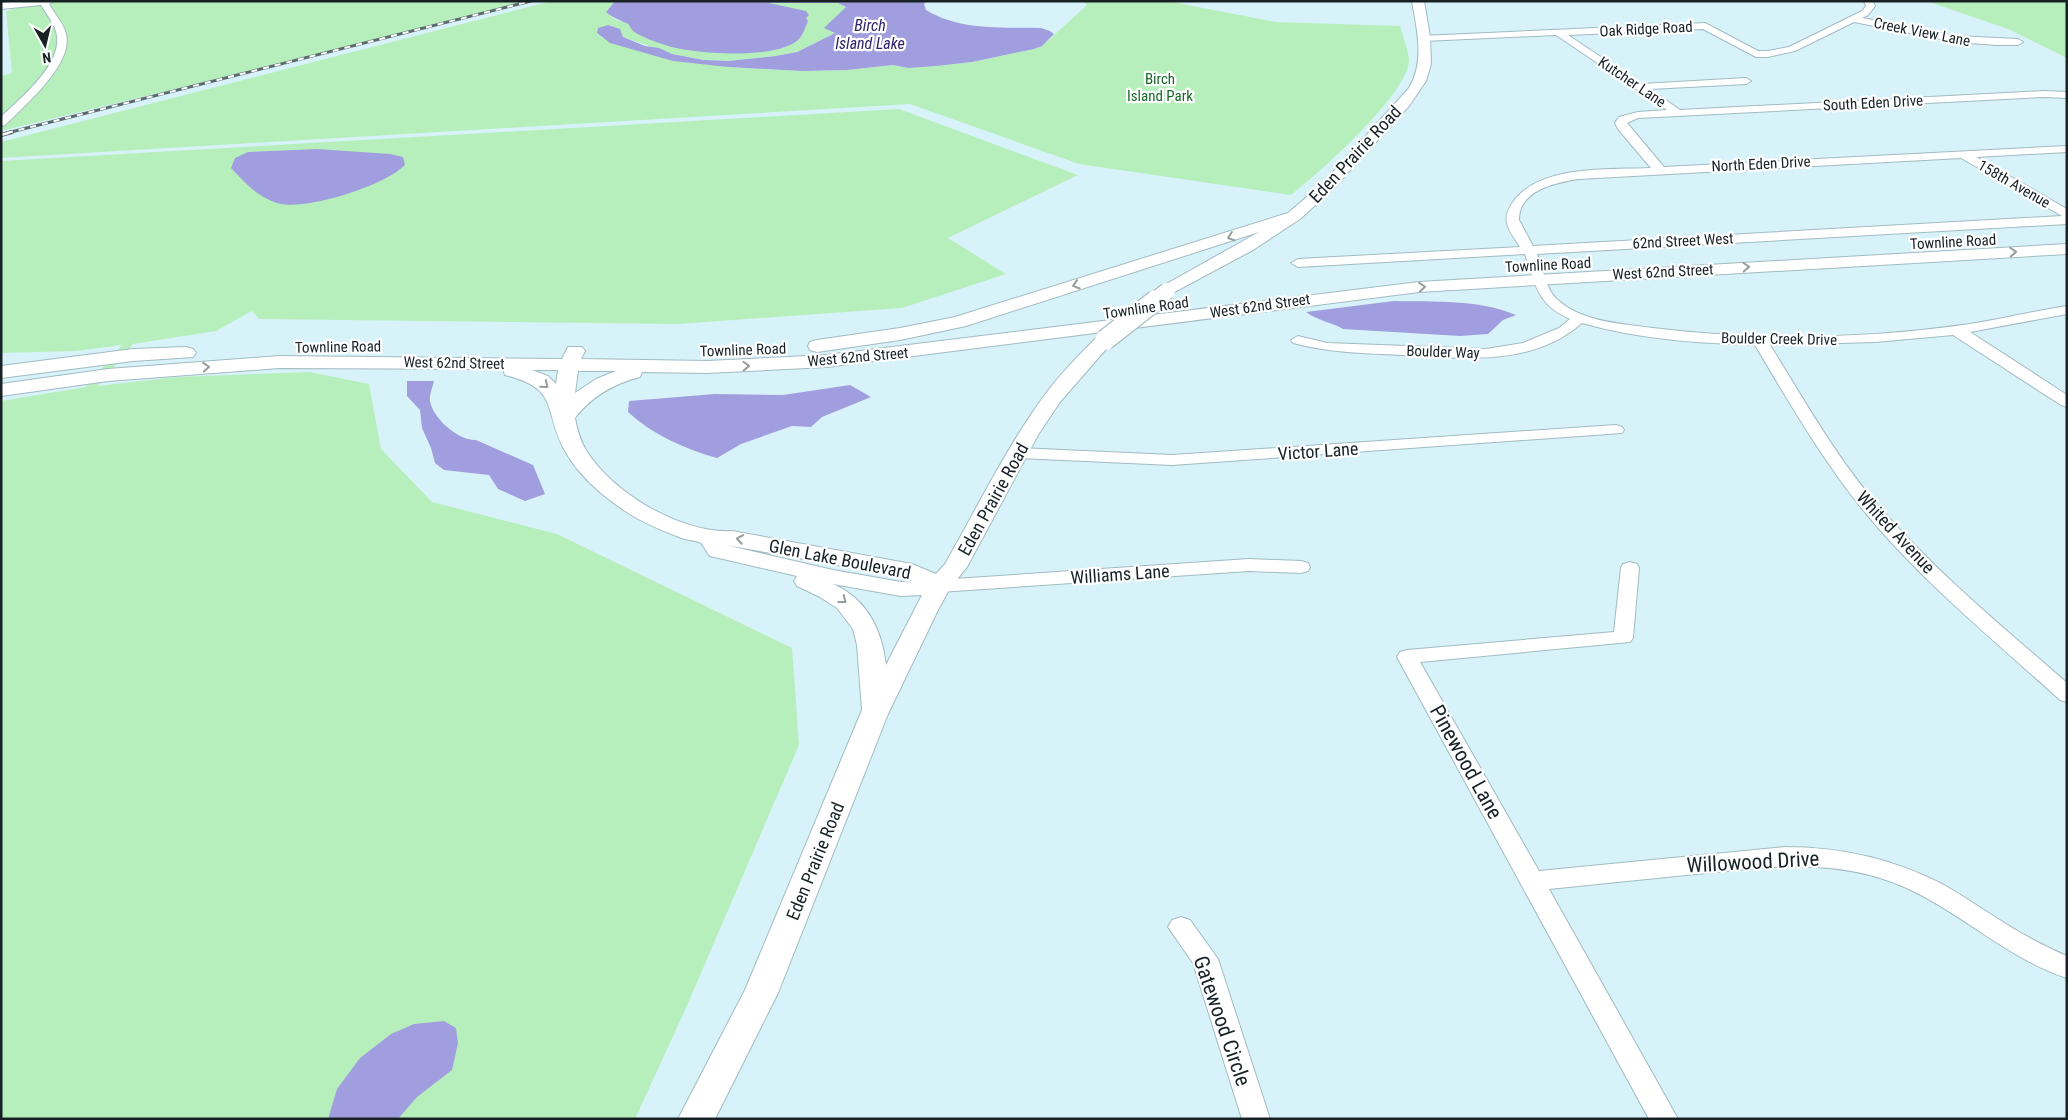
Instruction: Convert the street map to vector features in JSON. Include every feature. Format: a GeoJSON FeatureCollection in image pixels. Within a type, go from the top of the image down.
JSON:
{"type":"FeatureCollection","features":[{"type":"Feature","properties":{"kind":"main road","name":"Eden Prairie Road"},"geometry":{"type":"LineString","coordinates":[[701,1118],[761,993],[874,714],[896,667],[939,586],[955,567],[1019,453],[1052,400],[1080,365],[1105,340],[1166,291],[1270,233],[1328,188],[1416,86],[1423,73],[1424,38],[1417,1]]}},
{"type":"Feature","properties":{"kind":"main road"},"geometry":{"type":"LineString","coordinates":[[787,349],[900,334],[959,322],[1294,216]]}},
{"type":"Feature","properties":{"kind":"main road","name":"Townline Road"},"geometry":{"type":"LineString","coordinates":[[224,351],[331,346],[572,357],[787,349],[881,343],[1350,282],[1535,265],[2067,236]]}},
{"type":"Feature","properties":{"kind":"main road","name":"West 62nd Street"},"geometry":{"type":"LineString","coordinates":[[327,361],[572,357],[708,367],[768,365],[886,356],[1347,294],[1535,265],[2067,249]]}},
{"type":"Feature","properties":{"kind":"main road"},"geometry":{"type":"LineString","coordinates":[[1,372],[133,355],[224,351]]}},
{"type":"Feature","properties":{"kind":"main road"},"geometry":{"type":"LineString","coordinates":[[1,378],[224,351]]}},
{"type":"Feature","properties":{"kind":"main road","name":"Glen Lake Boulevard"},"geometry":{"type":"LineString","coordinates":[[572,357],[564,418],[576,452],[594,475],[620,498],[645,515],[711,540],[732,538],[912,571],[939,586]]}},
{"type":"Feature","properties":{"kind":"main road"},"geometry":{"type":"LineString","coordinates":[[1,390],[166,370],[327,361],[333,365],[485,368],[520,372],[536,378],[550,387],[564,418],[584,394],[611,379],[642,372],[708,367]]}},
{"type":"Feature","properties":{"kind":"main road","name":"Glen Lake Boulevard"},"geometry":{"type":"LineString","coordinates":[[711,540],[718,551],[751,560],[901,589],[939,586]]}},
{"type":"Feature","properties":{"kind":"main road"},"geometry":{"type":"LineString","coordinates":[[751,560],[823,587],[844,599],[857,612],[871,643],[874,714]]}},
{"type":"Feature","properties":{"kind":"street","name":"Creek View Lane"},"geometry":{"type":"LineString","coordinates":[[1853,19],[1869,10],[1871,6],[1868,1]]}},
{"type":"Feature","properties":{"kind":"street"},"geometry":{"type":"LineString","coordinates":[[1,6],[47,2],[62,35],[56,64],[45,80],[1,123]]}},
{"type":"Feature","properties":{"kind":"street","name":"Creek View Lane"},"geometry":{"type":"LineString","coordinates":[[1853,19],[1964,41],[1989,43],[2018,42]]}},
{"type":"Feature","properties":{"kind":"street","name":"Oak Ridge Road"},"geometry":{"type":"LineString","coordinates":[[1424,38],[1705,26],[1756,54],[1768,54],[1792,49],[1853,19]]}},
{"type":"Feature","properties":{"kind":"street","name":"Kutcher Lane"},"geometry":{"type":"LineString","coordinates":[[1559,33],[1678,113]]}},
{"type":"Feature","properties":{"kind":"street"},"geometry":{"type":"LineString","coordinates":[[1639,87],[1746,82]]}},
{"type":"Feature","properties":{"kind":"street","name":"South Eden Drive"},"geometry":{"type":"LineString","coordinates":[[1678,113],[2044,94],[2067,95]]}},
{"type":"Feature","properties":{"kind":"street","name":"Kutcher Lane"},"geometry":{"type":"LineString","coordinates":[[1660,170],[1621,123],[1629,116],[1678,113]]}},
{"type":"Feature","properties":{"kind":"street","name":"North Eden Drive"},"geometry":{"type":"LineString","coordinates":[[1535,265],[1514,226],[1513,211],[1528,190],[1558,178],[1578,174],[2067,149]]}},
{"type":"Feature","properties":{"kind":"street","name":"158th Avenue"},"geometry":{"type":"LineString","coordinates":[[1962,154],[2067,214]]}},
{"type":"Feature","properties":{"kind":"street","name":"62nd Street West"},"geometry":{"type":"LineString","coordinates":[[1298,263],[1535,265],[2067,220]]}},
{"type":"Feature","properties":{"kind":"street","name":"Boulder Creek Drive"},"geometry":{"type":"LineString","coordinates":[[1535,265],[1540,285],[1557,307],[1580,317],[1662,333],[1759,339],[1857,339],[1956,330],[2067,310]]}},
{"type":"Feature","properties":{"kind":"street","name":"Boulder Way"},"geometry":{"type":"LineString","coordinates":[[1298,340],[1328,347],[1486,354],[1527,347],[1564,331],[1580,317]]}},
{"type":"Feature","properties":{"kind":"street"},"geometry":{"type":"LineString","coordinates":[[1956,330],[2067,402]]}},
{"type":"Feature","properties":{"kind":"street","name":"Whited Avenue"},"geometry":{"type":"LineString","coordinates":[[1759,339],[1824,445],[1851,484],[1887,526],[1933,572],[2067,696]]}},
{"type":"Feature","properties":{"kind":"street","name":"Victor Lane"},"geometry":{"type":"LineString","coordinates":[[1019,453],[1172,460],[1616,430]]}},
{"type":"Feature","properties":{"kind":"street","name":"Williams Lane"},"geometry":{"type":"LineString","coordinates":[[939,586],[1249,565],[1301,567]]}},
{"type":"Feature","properties":{"kind":"street","name":"Pinewood Lane"},"geometry":{"type":"LineString","coordinates":[[1630,568],[1624,638],[1407,657],[1664,1119]]}},
{"type":"Feature","properties":{"kind":"street","name":"Willowood Drive"},"geometry":{"type":"LineString","coordinates":[[1532,881],[1785,856],[1818,855],[1855,861],[1890,871],[1928,888],[2033,953],[2067,968]]}},
{"type":"Feature","properties":{"kind":"street","name":"Gatewood Circle"},"geometry":{"type":"LineString","coordinates":[[1181,927],[1205,959],[1256,1119]]}},
{"type":"Feature","properties":{"kind":"green space"},"geometry":{"type":"Polygon","coordinates":[[[47,1],[538,1],[1,131],[1,76],[12,73],[6,11],[47,1]]]}},
{"type":"Feature","properties":{"kind":"green space","name":"Birch Island Park"},"geometry":{"type":"Polygon","coordinates":[[[552,1],[615,1],[606,11],[614,19],[716,53],[772,50],[805,18],[806,11],[767,4],[778,2],[838,3],[846,7],[825,28],[835,33],[797,52],[728,61],[704,60],[672,54],[623,37],[620,29],[598,28],[597,33],[602,38],[728,67],[802,71],[847,70],[893,65],[908,68],[972,62],[1042,46],[1087,5],[1083,1],[1167,1],[1276,22],[1400,26],[1409,60],[1405,74],[1395,92],[1379,112],[1321,170],[1291,195],[1079,164],[910,104],[1,158],[1,142],[552,1]]]}},
{"type":"Feature","properties":{"kind":"green space"},"geometry":{"type":"Polygon","coordinates":[[[1926,1],[2067,1],[2067,58],[2008,29],[1926,1]]]}},
{"type":"Feature","properties":{"kind":"green space"},"geometry":{"type":"Polygon","coordinates":[[[899,109],[1078,175],[948,238],[1006,274],[902,308],[678,324],[259,319],[252,311],[216,331],[133,344],[98,386],[176,377],[309,372],[369,384],[381,449],[432,502],[557,534],[792,648],[799,745],[686,1008],[635,1119],[1,1119],[1,401],[86,387],[122,345],[76,351],[1,353],[1,161],[899,109]]]}},
{"type":"Feature","properties":{"kind":"water","name":"Birch Island Lake"},"geometry":{"type":"Polygon","coordinates":[[[615,1],[927,1],[924,4],[926,10],[953,22],[982,27],[1041,28],[1054,34],[1042,46],[1034,49],[972,62],[936,66],[908,68],[893,65],[847,70],[802,71],[728,67],[673,61],[610,43],[597,33],[598,28],[608,25],[620,29],[623,37],[672,54],[704,60],[728,61],[797,52],[835,33],[824,28],[846,7],[838,3],[769,3],[806,11],[809,15],[806,18],[808,21],[800,38],[790,45],[774,50],[735,54],[677,48],[644,37],[633,31],[629,25],[606,12],[615,1]]]}},
{"type":"Feature","properties":{"kind":"water"},"geometry":{"type":"Polygon","coordinates":[[[317,149],[390,154],[403,157],[405,165],[381,181],[364,188],[327,199],[294,205],[273,202],[259,194],[231,168],[235,158],[248,152],[317,149]]]}},
{"type":"Feature","properties":{"kind":"water"},"geometry":{"type":"Polygon","coordinates":[[[1394,301],[1471,304],[1486,306],[1516,315],[1503,320],[1488,334],[1460,336],[1343,329],[1306,312],[1394,301]]]}},
{"type":"Feature","properties":{"kind":"water"},"geometry":{"type":"Polygon","coordinates":[[[407,381],[434,381],[430,401],[441,422],[462,437],[476,440],[533,465],[545,494],[525,501],[498,489],[489,475],[444,470],[435,463],[422,428],[420,410],[407,396],[407,381]]]}},
{"type":"Feature","properties":{"kind":"water"},"geometry":{"type":"Polygon","coordinates":[[[850,385],[871,397],[822,417],[811,427],[792,426],[741,444],[717,458],[670,440],[648,428],[628,412],[629,401],[715,394],[783,395],[850,385]]]}},
{"type":"Feature","properties":{"kind":"water"},"geometry":{"type":"Polygon","coordinates":[[[444,1021],[456,1028],[458,1043],[452,1070],[417,1097],[398,1119],[328,1119],[337,1089],[360,1058],[391,1034],[414,1024],[444,1021]]]}},
{"type":"Feature","properties":{"kind":"railway"},"geometry":{"type":"LineString","coordinates":[[7,133],[531,1]]}},
{"type":"Feature","properties":{"kind":"railway"},"geometry":{"type":"LineString","coordinates":[[1,135],[12,132]]}}]}
